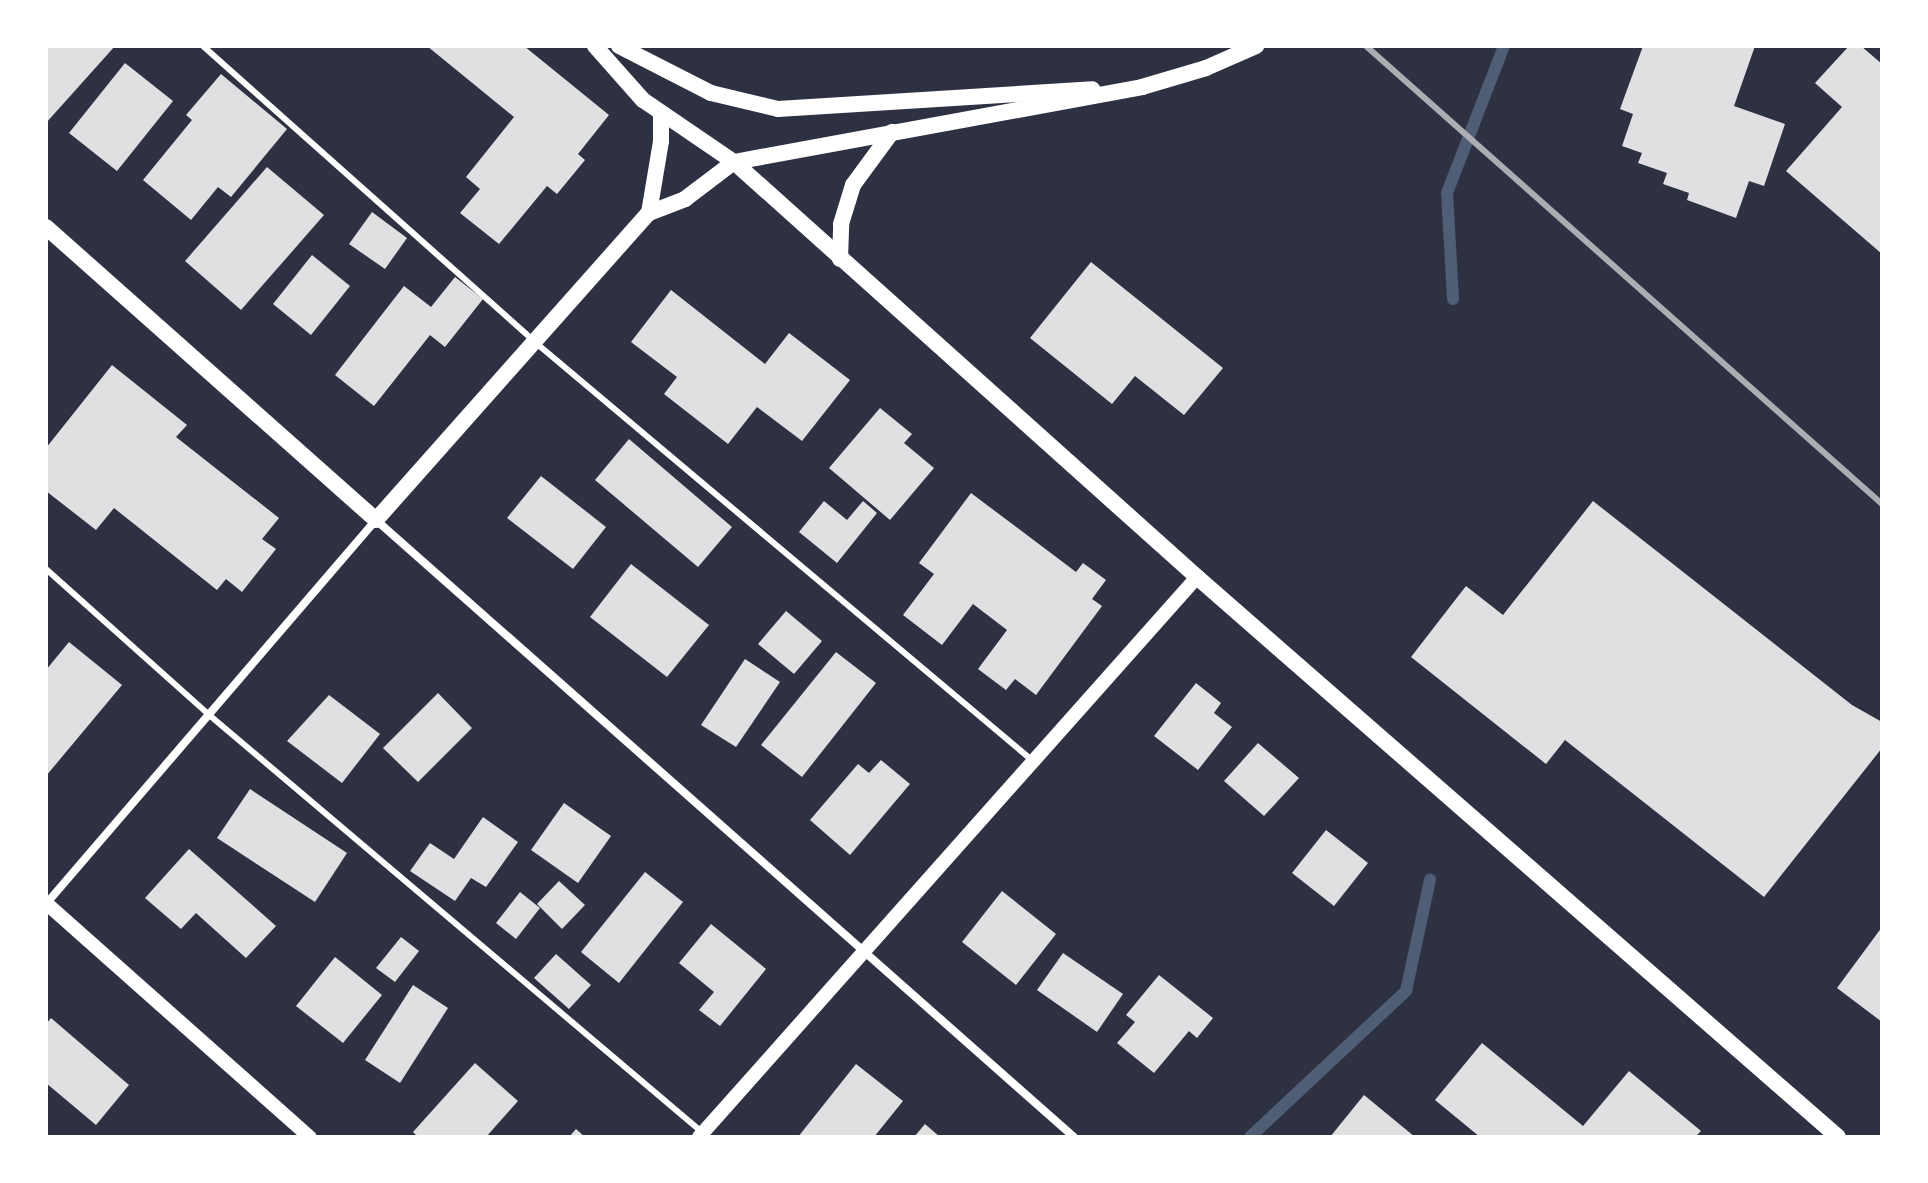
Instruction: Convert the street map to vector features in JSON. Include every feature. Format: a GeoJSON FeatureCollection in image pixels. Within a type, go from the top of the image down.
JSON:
{"type":"FeatureCollection","features":[{"type":"Feature","properties":{"kind":"main road"},"geometry":{"type":"LineString","coordinates":[[595,46],[628,85],[661,115],[734,162],[1197,577],[1838,1137]]}},
{"type":"Feature","properties":{"kind":"main road"},"geometry":{"type":"LineString","coordinates":[[619,46],[711,93],[778,109],[1142,87]]}},
{"type":"Feature","properties":{"kind":"main road"},"geometry":{"type":"LineString","coordinates":[[46,227],[376,520],[649,213],[685,199],[734,162],[1049,107],[1142,87],[1206,68],[1256,46]]}},
{"type":"Feature","properties":{"kind":"main road"},"geometry":{"type":"LineString","coordinates":[[649,213],[661,141],[661,115]]}},
{"type":"Feature","properties":{"kind":"main road"},"geometry":{"type":"LineString","coordinates":[[840,259],[841,224],[853,185],[892,132]]}},
{"type":"Feature","properties":{"kind":"street"},"geometry":{"type":"LineString","coordinates":[[310,1137],[46,903],[376,520],[1074,1137]]}},
{"type":"Feature","properties":{"kind":"street"},"geometry":{"type":"LineString","coordinates":[[703,1136],[1197,577]]}},
{"type":"Feature","properties":{"kind":"lane"},"geometry":{"type":"LineString","coordinates":[[203,46],[536,343],[1033,761]]}},
{"type":"Feature","properties":{"kind":"lane"},"geometry":{"type":"LineString","coordinates":[[46,569],[208,714],[703,1136]]}},
{"type":"Feature","properties":{"kind":"building"},"geometry":{"type":"Polygon","coordinates":[[[46,46],[115,46],[46,123],[46,46]]]}},
{"type":"Feature","properties":{"kind":"building"},"geometry":{"type":"Polygon","coordinates":[[[427,46],[524,46],[609,115],[578,154],[585,160],[557,194],[547,186],[499,244],[460,213],[480,189],[466,177],[514,117],[427,46]]]}},
{"type":"Feature","properties":{"kind":"building"},"geometry":{"type":"Polygon","coordinates":[[[1643,46],[1755,46],[1734,106],[1785,124],[1764,186],[1749,181],[1736,218],[1687,200],[1689,193],[1663,184],[1667,173],[1638,163],[1642,153],[1622,146],[1633,114],[1620,109],[1643,46]]]}},
{"type":"Feature","properties":{"kind":"building"},"geometry":{"type":"Polygon","coordinates":[[[1849,46],[1861,46],[1882,64],[1882,254],[1786,171],[1842,107],[1815,83],[1849,46]]]}},
{"type":"Feature","properties":{"kind":"building"},"geometry":{"type":"Polygon","coordinates":[[[125,63],[173,101],[117,171],[69,133],[125,63]]]}},
{"type":"Feature","properties":{"kind":"building"},"geometry":{"type":"Polygon","coordinates":[[[221,74],[287,129],[231,197],[218,187],[191,220],[143,180],[192,120],[186,115],[221,74]]]}},
{"type":"Feature","properties":{"kind":"building"},"geometry":{"type":"Polygon","coordinates":[[[267,167],[324,215],[241,310],[185,261],[267,167]]]}},
{"type":"Feature","properties":{"kind":"building"},"geometry":{"type":"Polygon","coordinates":[[[372,212],[407,238],[385,269],[349,244],[372,212]]]}},
{"type":"Feature","properties":{"kind":"building"},"geometry":{"type":"Polygon","coordinates":[[[312,255],[350,286],[311,335],[273,304],[312,255]]]}},
{"type":"Feature","properties":{"kind":"building"},"geometry":{"type":"Polygon","coordinates":[[[1091,262],[1223,368],[1184,415],[1135,376],[1112,404],[1030,338],[1091,262]]]}},
{"type":"Feature","properties":{"kind":"building"},"geometry":{"type":"Polygon","coordinates":[[[455,277],[483,299],[445,347],[430,335],[374,406],[335,375],[404,286],[431,307],[455,277]]]}},
{"type":"Feature","properties":{"kind":"building"},"geometry":{"type":"Polygon","coordinates":[[[671,290],[765,364],[789,333],[850,380],[802,441],[757,407],[728,444],[664,394],[677,377],[631,342],[671,290]]]}},
{"type":"Feature","properties":{"kind":"building"},"geometry":{"type":"Polygon","coordinates":[[[112,365],[187,425],[176,437],[279,518],[262,539],[276,549],[242,592],[226,579],[217,590],[114,508],[96,530],[46,491],[46,448],[112,365]]]}},
{"type":"Feature","properties":{"kind":"building"},"geometry":{"type":"Polygon","coordinates":[[[880,408],[912,434],[904,443],[934,468],[890,520],[829,468],[880,408]]]}},
{"type":"Feature","properties":{"kind":"building"},"geometry":{"type":"Polygon","coordinates":[[[629,439],[732,527],[698,567],[595,480],[629,439]]]}},
{"type":"Feature","properties":{"kind":"building"},"geometry":{"type":"Polygon","coordinates":[[[541,476],[606,527],[573,569],[507,518],[541,476]]]}},
{"type":"Feature","properties":{"kind":"building"},"geometry":{"type":"Polygon","coordinates":[[[971,493],[1076,572],[1083,563],[1106,580],[1092,599],[1102,606],[1036,695],[1015,679],[1006,690],[978,669],[1007,630],[973,604],[942,645],[903,615],[934,574],[919,563],[971,493]]]}},
{"type":"Feature","properties":{"kind":"building"},"geometry":{"type":"Polygon","coordinates":[[[824,501],[847,520],[863,501],[877,513],[837,563],[799,532],[824,501]]]}},
{"type":"Feature","properties":{"kind":"building"},"geometry":{"type":"Polygon","coordinates":[[[1593,501],[1852,705],[1882,722],[1882,748],[1764,897],[1565,740],[1546,764],[1411,657],[1466,586],[1503,615],[1593,501]]]}},
{"type":"Feature","properties":{"kind":"building"},"geometry":{"type":"Polygon","coordinates":[[[631,564],[709,625],[667,677],[590,617],[631,564]]]}},
{"type":"Feature","properties":{"kind":"building"},"geometry":{"type":"Polygon","coordinates":[[[786,611],[822,641],[794,674],[758,644],[786,611]]]}},
{"type":"Feature","properties":{"kind":"building"},"geometry":{"type":"Polygon","coordinates":[[[69,642],[122,685],[46,776],[46,670],[69,642]]]}},
{"type":"Feature","properties":{"kind":"building"},"geometry":{"type":"Polygon","coordinates":[[[836,652],[876,683],[802,777],[761,745],[836,652]]]}},
{"type":"Feature","properties":{"kind":"building"},"geometry":{"type":"Polygon","coordinates":[[[745,659],[780,682],[736,747],[701,725],[745,659]]]}},
{"type":"Feature","properties":{"kind":"building"},"geometry":{"type":"Polygon","coordinates":[[[1196,683],[1221,703],[1214,713],[1232,727],[1198,770],[1154,736],[1196,683]]]}},
{"type":"Feature","properties":{"kind":"building"},"geometry":{"type":"Polygon","coordinates":[[[438,693],[472,728],[418,782],[383,748],[438,693]]]}},
{"type":"Feature","properties":{"kind":"building"},"geometry":{"type":"Polygon","coordinates":[[[329,695],[380,734],[342,783],[287,741],[329,695]]]}},
{"type":"Feature","properties":{"kind":"building"},"geometry":{"type":"Polygon","coordinates":[[[1258,743],[1299,778],[1264,816],[1224,781],[1258,743]]]}},
{"type":"Feature","properties":{"kind":"building"},"geometry":{"type":"Polygon","coordinates":[[[881,760],[910,784],[850,855],[810,820],[858,764],[869,773],[881,760]]]}},
{"type":"Feature","properties":{"kind":"building"},"geometry":{"type":"Polygon","coordinates":[[[250,789],[347,853],[315,902],[217,838],[250,789]]]}},
{"type":"Feature","properties":{"kind":"building"},"geometry":{"type":"Polygon","coordinates":[[[564,803],[611,836],[578,883],[531,850],[564,803]]]}},
{"type":"Feature","properties":{"kind":"building"},"geometry":{"type":"Polygon","coordinates":[[[483,817],[518,842],[486,887],[471,878],[455,901],[410,871],[430,843],[454,859],[483,817]]]}},
{"type":"Feature","properties":{"kind":"building"},"geometry":{"type":"Polygon","coordinates":[[[1326,830],[1368,863],[1334,906],[1292,873],[1326,830]]]}},
{"type":"Feature","properties":{"kind":"building"},"geometry":{"type":"Polygon","coordinates":[[[189,849],[276,926],[246,958],[196,913],[181,929],[145,898],[189,849]]]}},
{"type":"Feature","properties":{"kind":"building"},"geometry":{"type":"Polygon","coordinates":[[[645,872],[683,902],[619,983],[581,952],[645,872]]]}},
{"type":"Feature","properties":{"kind":"building"},"geometry":{"type":"Polygon","coordinates":[[[559,881],[585,905],[562,929],[537,904],[559,881]]]}},
{"type":"Feature","properties":{"kind":"building"},"geometry":{"type":"Polygon","coordinates":[[[1002,891],[1056,934],[1016,985],[962,942],[1002,891]]]}},
{"type":"Feature","properties":{"kind":"building"},"geometry":{"type":"Polygon","coordinates":[[[520,892],[540,908],[516,939],[496,923],[520,892]]]}},
{"type":"Feature","properties":{"kind":"building"},"geometry":{"type":"Polygon","coordinates":[[[711,924],[766,969],[720,1026],[699,1010],[714,992],[679,963],[711,924]]]}},
{"type":"Feature","properties":{"kind":"building"},"geometry":{"type":"Polygon","coordinates":[[[1882,927],[1882,1022],[1837,988],[1882,927]]]}},
{"type":"Feature","properties":{"kind":"building"},"geometry":{"type":"Polygon","coordinates":[[[401,937],[419,951],[395,982],[376,968],[401,937]]]}},
{"type":"Feature","properties":{"kind":"building"},"geometry":{"type":"Polygon","coordinates":[[[1063,953],[1123,994],[1097,1032],[1037,990],[1063,953]]]}},
{"type":"Feature","properties":{"kind":"building"},"geometry":{"type":"Polygon","coordinates":[[[556,954],[591,985],[569,1009],[534,978],[556,954]]]}},
{"type":"Feature","properties":{"kind":"building"},"geometry":{"type":"Polygon","coordinates":[[[335,957],[382,995],[343,1043],[296,1006],[335,957]]]}},
{"type":"Feature","properties":{"kind":"building"},"geometry":{"type":"Polygon","coordinates":[[[1159,975],[1213,1018],[1197,1038],[1189,1031],[1154,1073],[1117,1043],[1135,1022],[1126,1015],[1159,975]]]}},
{"type":"Feature","properties":{"kind":"building"},"geometry":{"type":"Polygon","coordinates":[[[413,985],[448,1008],[400,1083],[365,1060],[413,985]]]}},
{"type":"Feature","properties":{"kind":"building"},"geometry":{"type":"Polygon","coordinates":[[[51,1018],[129,1085],[96,1125],[46,1083],[46,1024],[51,1018]]]}},
{"type":"Feature","properties":{"kind":"building"},"geometry":{"type":"Polygon","coordinates":[[[1482,1043],[1583,1126],[1629,1071],[1701,1131],[1695,1137],[1480,1137],[1435,1100],[1482,1043]]]}},
{"type":"Feature","properties":{"kind":"building"},"geometry":{"type":"Polygon","coordinates":[[[475,1063],[518,1101],[486,1137],[418,1137],[413,1132],[475,1063]]]}},
{"type":"Feature","properties":{"kind":"building"},"geometry":{"type":"Polygon","coordinates":[[[856,1064],[903,1101],[874,1137],[798,1137],[856,1064]]]}},
{"type":"Feature","properties":{"kind":"building"},"geometry":{"type":"Polygon","coordinates":[[[1364,1095],[1415,1137],[1330,1137],[1364,1095]]]}},
{"type":"Feature","properties":{"kind":"building"},"geometry":{"type":"Polygon","coordinates":[[[925,1124],[940,1137],[914,1137],[925,1124]]]}},
{"type":"Feature","properties":{"kind":"building"},"geometry":{"type":"Polygon","coordinates":[[[576,1129],[585,1137],[569,1137],[576,1129]]]}},
{"type":"Feature","properties":{"kind":"waterway"},"geometry":{"type":"LineString","coordinates":[[1453,299],[1447,193],[1504,46]]}},
{"type":"Feature","properties":{"kind":"waterway"},"geometry":{"type":"LineString","coordinates":[[1250,1137],[1406,991],[1430,880]]}},
{"type":"Feature","properties":{"kind":"railway"},"geometry":{"type":"LineString","coordinates":[[1366,46],[1882,504]]}}]}
